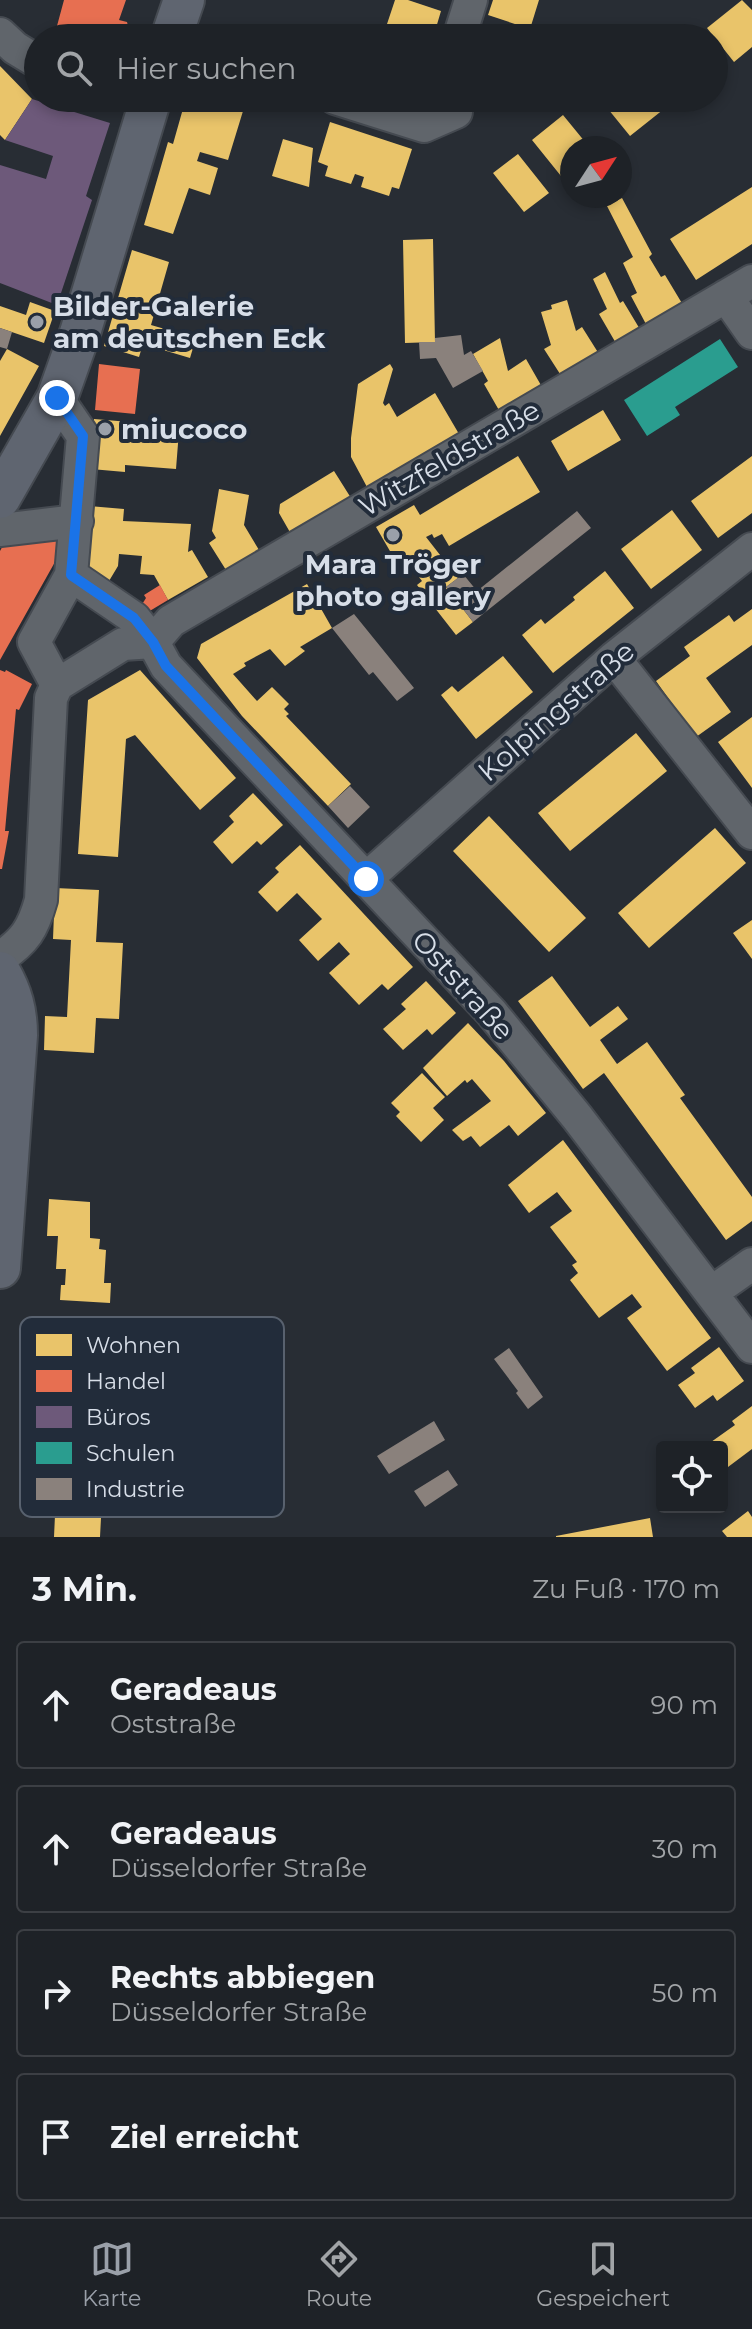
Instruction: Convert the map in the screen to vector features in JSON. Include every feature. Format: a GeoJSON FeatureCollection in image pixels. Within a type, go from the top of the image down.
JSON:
{"type":"FeatureCollection","features":[{"type":"Feature","properties":{"kind":"main road"},"geometry":{"type":"LineString","coordinates":[[176,24],[184,0]]}},
{"type":"Feature","properties":{"kind":"main road"},"geometry":{"type":"LineString","coordinates":[[0,498],[57,398],[145,112]]}},
{"type":"Feature","properties":{"kind":"main road"},"geometry":{"type":"LineString","coordinates":[[0,972],[9,987],[17,1013],[17,1035],[0,1268]]}},
{"type":"Feature","properties":{"kind":"street"},"geometry":{"type":"LineString","coordinates":[[463,24],[471,0]]}},
{"type":"Feature","properties":{"kind":"street"},"geometry":{"type":"LineString","coordinates":[[0,34],[24,53]]}},
{"type":"Feature","properties":{"kind":"street"},"geometry":{"type":"LineString","coordinates":[[380,112],[424,126],[456,112]]}},
{"type":"Feature","properties":{"kind":"street"},"geometry":{"type":"LineString","coordinates":[[739,289],[752,333]]}},
{"type":"Feature","properties":{"kind":"street","name":"Witzfeldstraße"},"geometry":{"type":"LineString","coordinates":[[153,642],[171,621],[739,289]]}},
{"type":"Feature","properties":{"kind":"street"},"geometry":{"type":"LineString","coordinates":[[57,398],[83,436],[71,575],[34,642],[57,685]]}},
{"type":"Feature","properties":{"kind":"street"},"geometry":{"type":"LineString","coordinates":[[0,530],[77,521]]}},
{"type":"Feature","properties":{"kind":"street","name":"Kolpingstraße"},"geometry":{"type":"LineString","coordinates":[[366,879],[614,658],[752,549]]}},
{"type":"Feature","properties":{"kind":"street","name":"Oststraße"},"geometry":{"type":"LineString","coordinates":[[71,575],[134,618],[153,642],[166,666],[491,1012],[577,1117],[752,1347]]}},
{"type":"Feature","properties":{"kind":"street"},"geometry":{"type":"LineString","coordinates":[[0,958],[16,948],[33,927],[41,900],[51,698],[57,685],[123,644],[153,642]]}},
{"type":"Feature","properties":{"kind":"street"},"geometry":{"type":"LineString","coordinates":[[614,658],[752,833]]}},
{"type":"Feature","properties":{"kind":"street"},"geometry":{"type":"LineString","coordinates":[[711,1293],[752,1264]]}},
{"type":"Feature","properties":{"kind":"building: Wohnen"},"geometry":{"type":"Polygon","coordinates":[[[395,0],[408,0],[441,11],[437,24],[387,24],[395,0]]]}},
{"type":"Feature","properties":{"kind":"building: Wohnen"},"geometry":{"type":"Polygon","coordinates":[[[493,0],[539,0],[532,24],[515,24],[488,15],[493,0]]]}},
{"type":"Feature","properties":{"kind":"building: Wohnen"},"geometry":{"type":"Polygon","coordinates":[[[742,0],[752,10],[752,47],[734,62],[728,54],[728,24],[712,24],[742,0]]]}},
{"type":"Feature","properties":{"kind":"building: Wohnen"},"geometry":{"type":"Polygon","coordinates":[[[0,66],[24,91],[24,111],[5,140],[0,135],[0,66]]]}},
{"type":"Feature","properties":{"kind":"building: Wohnen"},"geometry":{"type":"Polygon","coordinates":[[[182,112],[243,112],[228,160],[200,152],[197,161],[218,168],[210,195],[189,188],[173,234],[144,225],[168,142],[173,144],[182,112]]]}},
{"type":"Feature","properties":{"kind":"building: Wohnen"},"geometry":{"type":"Polygon","coordinates":[[[610,112],[660,112],[630,136],[610,112]]]}},
{"type":"Feature","properties":{"kind":"building: Wohnen"},"geometry":{"type":"Polygon","coordinates":[[[563,115],[580,136],[560,136],[560,175],[532,140],[563,115]]]}},
{"type":"Feature","properties":{"kind":"building: Wohnen"},"geometry":{"type":"Polygon","coordinates":[[[330,122],[412,149],[399,189],[392,187],[389,196],[361,187],[364,177],[355,174],[351,184],[325,176],[328,166],[318,162],[330,122]]]}},
{"type":"Feature","properties":{"kind":"building: Wohnen"},"geometry":{"type":"Polygon","coordinates":[[[283,139],[313,148],[309,187],[272,176],[283,139]]]}},
{"type":"Feature","properties":{"kind":"building: Wohnen"},"geometry":{"type":"Polygon","coordinates":[[[518,154],[549,193],[524,212],[493,173],[518,154]]]}},
{"type":"Feature","properties":{"kind":"building: Wohnen"},"geometry":{"type":"Polygon","coordinates":[[[752,187],[752,244],[696,280],[670,239],[752,187]]]}},
{"type":"Feature","properties":{"kind":"building: Wohnen"},"geometry":{"type":"Polygon","coordinates":[[[608,208],[627,208],[652,254],[649,257],[661,277],[665,275],[683,305],[647,326],[631,296],[637,293],[623,263],[633,257],[608,208]]]}},
{"type":"Feature","properties":{"kind":"building: Wohnen"},"geometry":{"type":"Polygon","coordinates":[[[433,239],[435,342],[405,343],[403,240],[433,239]]]}},
{"type":"Feature","properties":{"kind":"building: Wohnen"},"geometry":{"type":"Polygon","coordinates":[[[132,250],[169,262],[151,325],[196,338],[190,358],[143,344],[139,357],[104,346],[132,250]]]}},
{"type":"Feature","properties":{"kind":"building: Wohnen"},"geometry":{"type":"Polygon","coordinates":[[[605,272],[620,303],[623,301],[641,331],[617,345],[599,314],[607,309],[593,279],[605,272]]]}},
{"type":"Feature","properties":{"kind":"building: Wohnen"},"geometry":{"type":"Polygon","coordinates":[[[567,300],[576,331],[582,327],[599,354],[562,377],[544,349],[551,345],[541,312],[567,300]]]}},
{"type":"Feature","properties":{"kind":"building: Wohnen"},"geometry":{"type":"Polygon","coordinates":[[[30,302],[55,311],[44,343],[0,328],[0,306],[26,315],[30,302]]]}},
{"type":"Feature","properties":{"kind":"building: Wohnen"},"geometry":{"type":"Polygon","coordinates":[[[500,338],[508,371],[526,359],[542,387],[500,412],[484,384],[488,381],[473,354],[500,338]]]}},
{"type":"Feature","properties":{"kind":"building: Wohnen"},"geometry":{"type":"Polygon","coordinates":[[[7,349],[39,366],[0,436],[0,361],[7,349]]]}},
{"type":"Feature","properties":{"kind":"building: Wohnen"},"geometry":{"type":"Polygon","coordinates":[[[390,364],[393,369],[383,403],[385,406],[389,403],[397,417],[435,393],[459,434],[367,487],[351,457],[358,384],[390,364]]]}},
{"type":"Feature","properties":{"kind":"building: Wohnen"},"geometry":{"type":"Polygon","coordinates":[[[603,410],[621,440],[568,471],[551,441],[603,410]]]}},
{"type":"Feature","properties":{"kind":"building: Wohnen"},"geometry":{"type":"Polygon","coordinates":[[[94,419],[130,422],[129,433],[156,435],[157,429],[179,431],[176,469],[125,465],[125,472],[91,469],[94,419]]]}},
{"type":"Feature","properties":{"kind":"building: Wohnen"},"geometry":{"type":"Polygon","coordinates":[[[518,456],[540,492],[449,546],[442,534],[434,538],[432,534],[426,537],[458,578],[446,587],[473,622],[456,635],[417,585],[422,581],[401,554],[394,558],[376,527],[414,505],[420,515],[518,456]]]}},
{"type":"Feature","properties":{"kind":"building: Wohnen"},"geometry":{"type":"Polygon","coordinates":[[[752,456],[752,513],[718,538],[691,501],[752,456]]]}},
{"type":"Feature","properties":{"kind":"building: Wohnen"},"geometry":{"type":"Polygon","coordinates":[[[334,471],[351,498],[291,534],[279,513],[280,504],[334,471]]]}},
{"type":"Feature","properties":{"kind":"building: Wohnen"},"geometry":{"type":"Polygon","coordinates":[[[219,489],[249,495],[244,525],[259,550],[226,570],[209,543],[216,538],[212,531],[219,489]]]}},
{"type":"Feature","properties":{"kind":"building: Wohnen"},"geometry":{"type":"Polygon","coordinates":[[[89,506],[124,509],[123,521],[191,524],[188,552],[192,550],[208,577],[168,600],[154,575],[140,574],[142,556],[119,554],[118,566],[106,586],[84,575],[89,506]]]}},
{"type":"Feature","properties":{"kind":"building: Wohnen"},"geometry":{"type":"Polygon","coordinates":[[[672,510],[702,550],[651,589],[621,549],[672,510]]]}},
{"type":"Feature","properties":{"kind":"building: Wohnen"},"geometry":{"type":"Polygon","coordinates":[[[605,571],[634,608],[553,673],[522,635],[541,619],[545,624],[605,571]]]}},
{"type":"Feature","properties":{"kind":"building: Wohnen"},"geometry":{"type":"Polygon","coordinates":[[[307,584],[332,628],[300,647],[305,651],[285,666],[270,649],[244,663],[246,666],[233,674],[257,701],[272,687],[289,704],[284,709],[289,714],[286,716],[351,784],[328,806],[242,716],[197,658],[201,644],[307,584]]]}},
{"type":"Feature","properties":{"kind":"building: Wohnen"},"geometry":{"type":"Polygon","coordinates":[[[752,609],[752,645],[706,678],[731,712],[696,737],[656,681],[690,656],[684,647],[729,615],[734,622],[752,609]]]}},
{"type":"Feature","properties":{"kind":"building: Wohnen"},"geometry":{"type":"Polygon","coordinates":[[[503,656],[533,692],[476,739],[441,695],[452,686],[458,692],[503,656]]]}},
{"type":"Feature","properties":{"kind":"building: Wohnen"},"geometry":{"type":"Polygon","coordinates":[[[140,670],[236,778],[200,810],[135,735],[126,739],[118,857],[78,854],[88,700],[140,670]]]}},
{"type":"Feature","properties":{"kind":"building: Wohnen"},"geometry":{"type":"Polygon","coordinates":[[[752,717],[752,788],[718,742],[752,717]]]}},
{"type":"Feature","properties":{"kind":"building: Wohnen"},"geometry":{"type":"Polygon","coordinates":[[[636,733],[667,771],[570,851],[538,813],[636,733]]]}},
{"type":"Feature","properties":{"kind":"building: Wohnen"},"geometry":{"type":"Polygon","coordinates":[[[253,793],[283,825],[261,845],[257,841],[232,864],[213,842],[234,822],[229,816],[253,793]]]}},
{"type":"Feature","properties":{"kind":"building: Wohnen"},"geometry":{"type":"Polygon","coordinates":[[[489,816],[586,918],[549,952],[453,851],[489,816]]]}},
{"type":"Feature","properties":{"kind":"building: Wohnen"},"geometry":{"type":"Polygon","coordinates":[[[715,828],[746,863],[649,948],[618,913],[715,828]]]}},
{"type":"Feature","properties":{"kind":"building: Wohnen"},"geometry":{"type":"Polygon","coordinates":[[[300,845],[413,967],[388,990],[382,984],[359,1005],[329,973],[350,954],[339,942],[318,961],[299,940],[322,919],[297,893],[277,912],[258,892],[279,872],[275,868],[300,845]]]}},
{"type":"Feature","properties":{"kind":"building: Wohnen"},"geometry":{"type":"Polygon","coordinates":[[[55,888],[99,890],[96,942],[123,943],[119,1019],[96,1018],[94,1053],[44,1050],[45,1016],[67,1017],[71,940],[53,939],[55,888]]]}},
{"type":"Feature","properties":{"kind":"building: Wohnen"},"geometry":{"type":"Polygon","coordinates":[[[752,920],[752,959],[733,933],[752,920]]]}},
{"type":"Feature","properties":{"kind":"building: Wohnen"},"geometry":{"type":"Polygon","coordinates":[[[552,976],[590,1027],[618,1006],[628,1019],[600,1040],[617,1064],[647,1042],[685,1095],[680,1098],[752,1197],[752,1221],[726,1240],[604,1073],[583,1089],[518,1001],[552,976]]]}},
{"type":"Feature","properties":{"kind":"building: Wohnen"},"geometry":{"type":"Polygon","coordinates":[[[426,981],[456,1013],[432,1035],[427,1029],[403,1050],[383,1029],[406,1009],[401,1004],[426,981]]]}},
{"type":"Feature","properties":{"kind":"building: Wohnen"},"geometry":{"type":"Polygon","coordinates":[[[468,1023],[546,1113],[518,1136],[509,1125],[480,1147],[471,1136],[463,1141],[452,1130],[491,1101],[472,1079],[467,1083],[465,1080],[447,1096],[423,1068],[468,1023]]]}},
{"type":"Feature","properties":{"kind":"building: Wohnen"},"geometry":{"type":"Polygon","coordinates":[[[422,1073],[445,1097],[433,1108],[444,1120],[421,1142],[396,1116],[400,1112],[391,1103],[422,1073]]]}},
{"type":"Feature","properties":{"kind":"building: Wohnen"},"geometry":{"type":"Polygon","coordinates":[[[563,1140],[711,1338],[667,1371],[627,1318],[642,1307],[632,1294],[599,1318],[570,1280],[578,1273],[572,1265],[577,1262],[550,1227],[572,1211],[557,1192],[529,1213],[508,1185],[563,1140]]]}},
{"type":"Feature","properties":{"kind":"building: Wohnen"},"geometry":{"type":"Polygon","coordinates":[[[49,1199],[90,1202],[90,1238],[100,1239],[99,1249],[106,1250],[104,1283],[111,1283],[110,1303],[60,1300],[66,1269],[56,1269],[58,1236],[47,1236],[49,1199]]]}},
{"type":"Feature","properties":{"kind":"building: Wohnen"},"geometry":{"type":"Polygon","coordinates":[[[719,1347],[744,1381],[717,1401],[713,1395],[695,1408],[678,1385],[695,1373],[691,1368],[719,1347]]]}},
{"type":"Feature","properties":{"kind":"building: Wohnen"},"geometry":{"type":"Polygon","coordinates":[[[752,1406],[752,1449],[728,1467],[728,1441],[712,1441],[735,1425],[732,1421],[752,1406]]]}},
{"type":"Feature","properties":{"kind":"building: Wohnen"},"geometry":{"type":"Polygon","coordinates":[[[748,1511],[752,1517],[752,1537],[727,1537],[722,1531],[748,1511]]]}},
{"type":"Feature","properties":{"kind":"building: Wohnen"},"geometry":{"type":"Polygon","coordinates":[[[55,1517],[101,1518],[100,1537],[54,1537],[55,1517]]]}},
{"type":"Feature","properties":{"kind":"building: Wohnen"},"geometry":{"type":"Polygon","coordinates":[[[650,1518],[653,1537],[556,1537],[556,1536],[650,1518]]]}},
{"type":"Feature","properties":{"kind":"building: Handel"},"geometry":{"type":"Polygon","coordinates":[[[64,0],[126,0],[119,20],[128,24],[58,24],[64,0]]]}},
{"type":"Feature","properties":{"kind":"building: Handel"},"geometry":{"type":"Polygon","coordinates":[[[99,364],[140,369],[135,414],[95,410],[99,364]]]}},
{"type":"Feature","properties":{"kind":"building: Handel"},"geometry":{"type":"Polygon","coordinates":[[[10,533],[69,537],[0,660],[0,551],[10,533]]]}},
{"type":"Feature","properties":{"kind":"building: Handel"},"geometry":{"type":"Polygon","coordinates":[[[160,585],[168,600],[148,612],[141,606],[146,598],[144,595],[160,585]]]}},
{"type":"Feature","properties":{"kind":"building: Handel"},"geometry":{"type":"Polygon","coordinates":[[[0,670],[6,670],[32,684],[19,710],[16,709],[5,831],[9,831],[2,869],[0,869],[0,670]]]}},
{"type":"Feature","properties":{"kind":"building: Büros"},"geometry":{"type":"Polygon","coordinates":[[[24,111],[74,112],[110,123],[86,196],[92,200],[57,305],[0,283],[0,165],[46,179],[53,156],[5,140],[24,111]]]}},
{"type":"Feature","properties":{"kind":"building: Schulen"},"geometry":{"type":"Polygon","coordinates":[[[720,339],[738,367],[675,407],[680,415],[647,436],[624,400],[720,339]]]}},
{"type":"Feature","properties":{"kind":"building: Industrie"},"geometry":{"type":"Polygon","coordinates":[[[0,328],[12,332],[7,349],[0,347],[0,328]]]}},
{"type":"Feature","properties":{"kind":"building: Industrie"},"geometry":{"type":"Polygon","coordinates":[[[461,335],[464,355],[471,351],[483,371],[453,388],[436,358],[420,359],[419,342],[435,342],[435,338],[461,335]]]}},
{"type":"Feature","properties":{"kind":"building: Industrie"},"geometry":{"type":"Polygon","coordinates":[[[577,511],[591,528],[473,622],[446,587],[463,574],[477,591],[577,511]]]}},
{"type":"Feature","properties":{"kind":"building: Industrie"},"geometry":{"type":"Polygon","coordinates":[[[354,614],[414,688],[397,701],[373,672],[369,675],[332,628],[354,614]]]}},
{"type":"Feature","properties":{"kind":"building: Industrie"},"geometry":{"type":"Polygon","coordinates":[[[350,786],[370,807],[348,828],[328,806],[350,786]]]}},
{"type":"Feature","properties":{"kind":"building: Industrie"},"geometry":{"type":"Polygon","coordinates":[[[509,1348],[543,1397],[528,1409],[494,1359],[509,1348]]]}},
{"type":"Feature","properties":{"kind":"building: Industrie"},"geometry":{"type":"Polygon","coordinates":[[[434,1421],[445,1440],[389,1474],[377,1456],[434,1421]]]}},
{"type":"Feature","properties":{"kind":"building: Industrie"},"geometry":{"type":"Polygon","coordinates":[[[448,1470],[458,1485],[425,1507],[414,1491],[448,1470]]]}},
{"type":"Feature","properties":{"kind":"place","name":"Bilder-Galerie am deutschen Eck"},"geometry":{"type":"Point","coordinates":[37,322]}},
{"type":"Feature","properties":{"kind":"place","name":"miucoco"},"geometry":{"type":"Point","coordinates":[105,429]}},
{"type":"Feature","properties":{"kind":"place","name":"Mara Tröger photo gallery"},"geometry":{"type":"Point","coordinates":[393,535]}},
{"type":"Feature","properties":{"kind":"route"},"geometry":{"type":"LineString","coordinates":[[57,398],[83,436],[71,575],[134,618],[153,642],[166,666],[366,879]]}}]}
